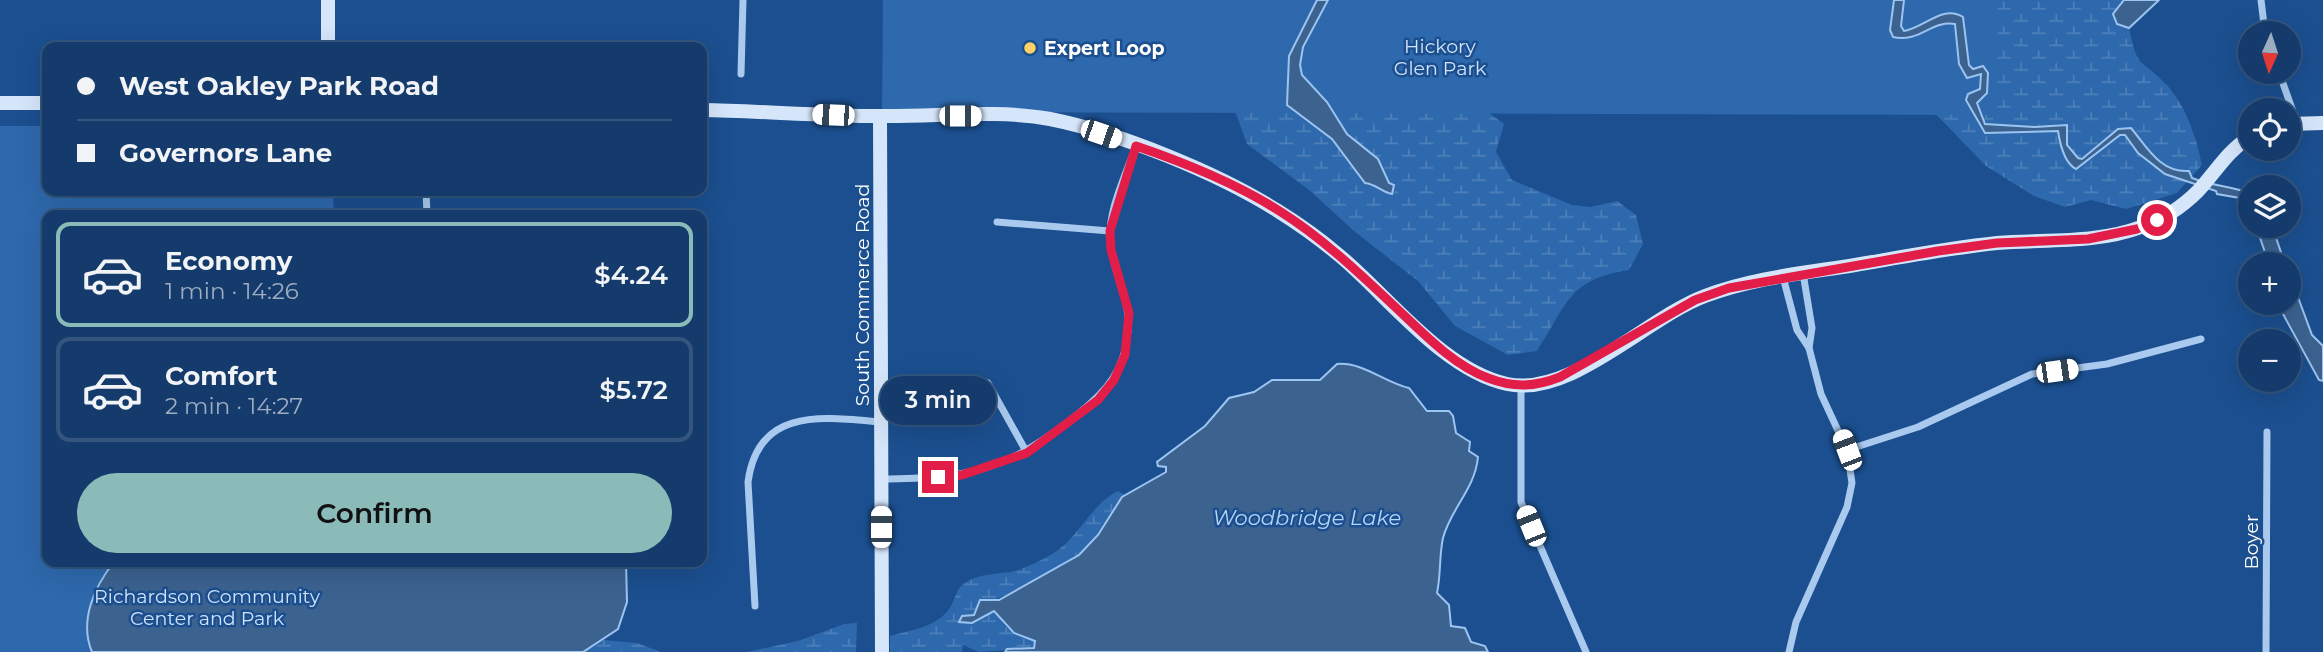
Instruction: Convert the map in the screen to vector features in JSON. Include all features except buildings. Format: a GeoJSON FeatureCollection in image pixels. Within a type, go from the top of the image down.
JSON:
{"type":"FeatureCollection","features":[{"type":"Feature","properties":{"kind":"street"},"geometry":{"type":"LineString","coordinates":[[328,0],[328,42]]}},
{"type":"Feature","properties":{"kind":"street"},"geometry":{"type":"LineString","coordinates":[[741,74],[743,0]]}},
{"type":"Feature","properties":{"kind":"street"},"geometry":{"type":"LineString","coordinates":[[2261,0],[2264,21]]}},
{"type":"Feature","properties":{"kind":"street"},"geometry":{"type":"LineString","coordinates":[[0,103],[42,103]]}},
{"type":"Feature","properties":{"kind":"street"},"geometry":{"type":"LineString","coordinates":[[707,110],[1047,118],[1136,146],[1179,161],[1240,188],[1281,212],[1339,254],[1457,360],[1486,378],[1537,386],[1560,377],[1695,300],[1729,288],[1803,272],[1938,251],[1997,243],[2088,239],[2137,229],[2187,201],[2238,145]]}},
{"type":"Feature","properties":{"kind":"street","name":"South Commerce Road"},"geometry":{"type":"LineString","coordinates":[[880,116],[882,652]]}},
{"type":"Feature","properties":{"kind":"street"},"geometry":{"type":"LineString","coordinates":[[2301,124],[2323,123]]}},
{"type":"Feature","properties":{"kind":"street"},"geometry":{"type":"LineString","coordinates":[[881,479],[962,475],[1027,453],[1098,400],[1121,368],[1129,313],[1111,250],[1110,231],[1136,146]]}},
{"type":"Feature","properties":{"kind":"street"},"geometry":{"type":"LineString","coordinates":[[997,222],[1110,231]]}},
{"type":"Feature","properties":{"kind":"street"},"geometry":{"type":"LineString","coordinates":[[1803,272],[1812,328],[1809,348]]}},
{"type":"Feature","properties":{"kind":"street"},"geometry":{"type":"LineString","coordinates":[[1783,277],[1797,330],[1809,348],[1821,394],[1847,450],[1852,483],[1847,507],[1796,622],[1789,652]]}},
{"type":"Feature","properties":{"kind":"street"},"geometry":{"type":"LineString","coordinates":[[1847,450],[1918,428],[2032,374],[2108,364],[2201,339]]}},
{"type":"Feature","properties":{"kind":"street"},"geometry":{"type":"LineString","coordinates":[[988,383],[1027,453]]}},
{"type":"Feature","properties":{"kind":"street"},"geometry":{"type":"LineString","coordinates":[[1521,385],[1521,502],[1586,652]]}},
{"type":"Feature","properties":{"kind":"street"},"geometry":{"type":"LineString","coordinates":[[755,606],[748,482],[751,461],[760,441],[784,425],[798,422],[842,419],[881,422]]}},
{"type":"Feature","properties":{"kind":"street","name":"Boyer"},"geometry":{"type":"LineString","coordinates":[[2266,652],[2267,432]]}},
{"type":"Feature","properties":{"kind":"green space","name":"Hickory Glen Park"},"geometry":{"type":"Polygon","coordinates":[[[883,0],[1998,0],[1997,115],[882,112],[883,0]]]}},
{"type":"Feature","properties":{"kind":"green space"},"geometry":{"type":"Polygon","coordinates":[[[1765,0],[2124,0],[2113,14],[2117,24],[2129,28],[2138,58],[2167,85],[2180,103],[2194,133],[2202,165],[2177,193],[2126,209],[2091,200],[2065,207],[2034,196],[1986,166],[1898,75],[1765,0]]]}},
{"type":"Feature","properties":{"kind":"green space"},"geometry":{"type":"Polygon","coordinates":[[[1225,83],[1449,83],[1504,124],[1496,152],[1512,180],[1572,205],[1590,207],[1617,201],[1636,215],[1643,244],[1629,270],[1593,280],[1571,297],[1537,351],[1508,355],[1455,326],[1418,281],[1354,231],[1309,190],[1247,144],[1225,83]]]}},
{"type":"Feature","properties":{"kind":"green space","name":"Richardson Community Center and Park"},"geometry":{"type":"Polygon","coordinates":[[[0,126],[42,126],[42,196],[333,196],[334,210],[42,210],[42,567],[339,567],[341,652],[0,652],[0,126]]]}},
{"type":"Feature","properties":{"kind":"green space"},"geometry":{"type":"Polygon","coordinates":[[[1118,491],[1125,495],[1096,538],[1082,552],[1037,580],[978,605],[974,615],[962,616],[978,621],[989,612],[998,613],[1012,631],[1034,639],[1034,648],[979,652],[963,645],[962,652],[890,652],[890,636],[924,627],[939,619],[951,606],[964,583],[983,576],[1021,569],[1054,553],[1071,538],[1100,504],[1118,491]]]}},
{"type":"Feature","properties":{"kind":"green space"},"geometry":{"type":"Polygon","coordinates":[[[857,623],[856,652],[747,652],[798,641],[844,624],[857,623]]]}},
{"type":"Feature","properties":{"kind":"green space"},"geometry":{"type":"Polygon","coordinates":[[[604,640],[637,643],[661,652],[583,652],[604,640]]]}},
{"type":"Feature","properties":{"kind":"water"},"geometry":{"type":"Polygon","coordinates":[[[1317,0],[1328,0],[1303,47],[1300,65],[1302,75],[1327,102],[1347,134],[1378,159],[1389,183],[1394,185],[1392,194],[1365,183],[1332,139],[1287,105],[1289,56],[1317,0]]]}},
{"type":"Feature","properties":{"kind":"water"},"geometry":{"type":"Polygon","coordinates":[[[1894,0],[1904,0],[1901,26],[1904,31],[1948,13],[1963,17],[1969,65],[1973,69],[1983,66],[1988,73],[1987,93],[1977,103],[1985,124],[2035,127],[2067,125],[2067,145],[2082,159],[2118,129],[2131,128],[2162,163],[2179,171],[2189,171],[2192,178],[2199,181],[2238,190],[2238,198],[2217,194],[2216,191],[2165,174],[2138,153],[2125,135],[2120,135],[2076,169],[2066,158],[2058,131],[1985,133],[1966,100],[1968,94],[1980,89],[1981,74],[1967,78],[1959,64],[1955,24],[1939,25],[1902,38],[1893,37],[1890,30],[1894,0]]]}},
{"type":"Feature","properties":{"kind":"water"},"geometry":{"type":"Polygon","coordinates":[[[2124,0],[2159,0],[2129,28],[2117,24],[2113,14],[2124,0]]]}},
{"type":"Feature","properties":{"kind":"water"},"geometry":{"type":"Polygon","coordinates":[[[2260,238],[2276,238],[2281,252],[2265,252],[2260,238]]]}},
{"type":"Feature","properties":{"kind":"water"},"geometry":{"type":"Polygon","coordinates":[[[2301,305],[2312,335],[2323,346],[2323,381],[2319,380],[2301,347],[2301,329],[2291,329],[2284,315],[2301,315],[2301,305]]]}},
{"type":"Feature","properties":{"kind":"water","name":"Woodbridge Lake"},"geometry":{"type":"Polygon","coordinates":[[[1337,364],[1365,369],[1409,388],[1427,411],[1449,411],[1453,416],[1456,433],[1470,442],[1469,451],[1478,457],[1468,489],[1451,517],[1443,538],[1437,593],[1449,605],[1451,626],[1465,628],[1471,642],[1485,646],[1488,652],[1005,652],[1007,649],[1034,648],[1035,641],[1014,633],[994,611],[972,623],[959,622],[962,616],[974,615],[980,600],[999,600],[1079,555],[1098,535],[1122,497],[1166,472],[1166,467],[1158,466],[1157,462],[1205,426],[1229,398],[1254,392],[1272,380],[1320,380],[1337,364]]]}},
{"type":"Feature","properties":{"kind":"water"},"geometry":{"type":"Polygon","coordinates":[[[110,567],[626,567],[627,602],[618,629],[583,652],[92,652],[88,640],[88,616],[100,582],[110,567]]]}},
{"type":"Feature","properties":{"kind":"place","name":"Expert Loop"},"geometry":{"type":"Point","coordinates":[1030,48]}},
{"type":"Feature","properties":{"kind":"route"},"geometry":{"type":"LineString","coordinates":[[938,477],[962,475],[1027,453],[1098,400],[1114,380],[1125,355],[1129,313],[1111,250],[1110,231],[1136,146],[1179,161],[1240,188],[1281,212],[1339,254],[1419,329],[1457,360],[1486,378],[1511,385],[1537,386],[1560,377],[1695,300],[1729,288],[1803,272],[1938,251],[1997,243],[2088,239],[2137,229],[2157,220]]}}]}
